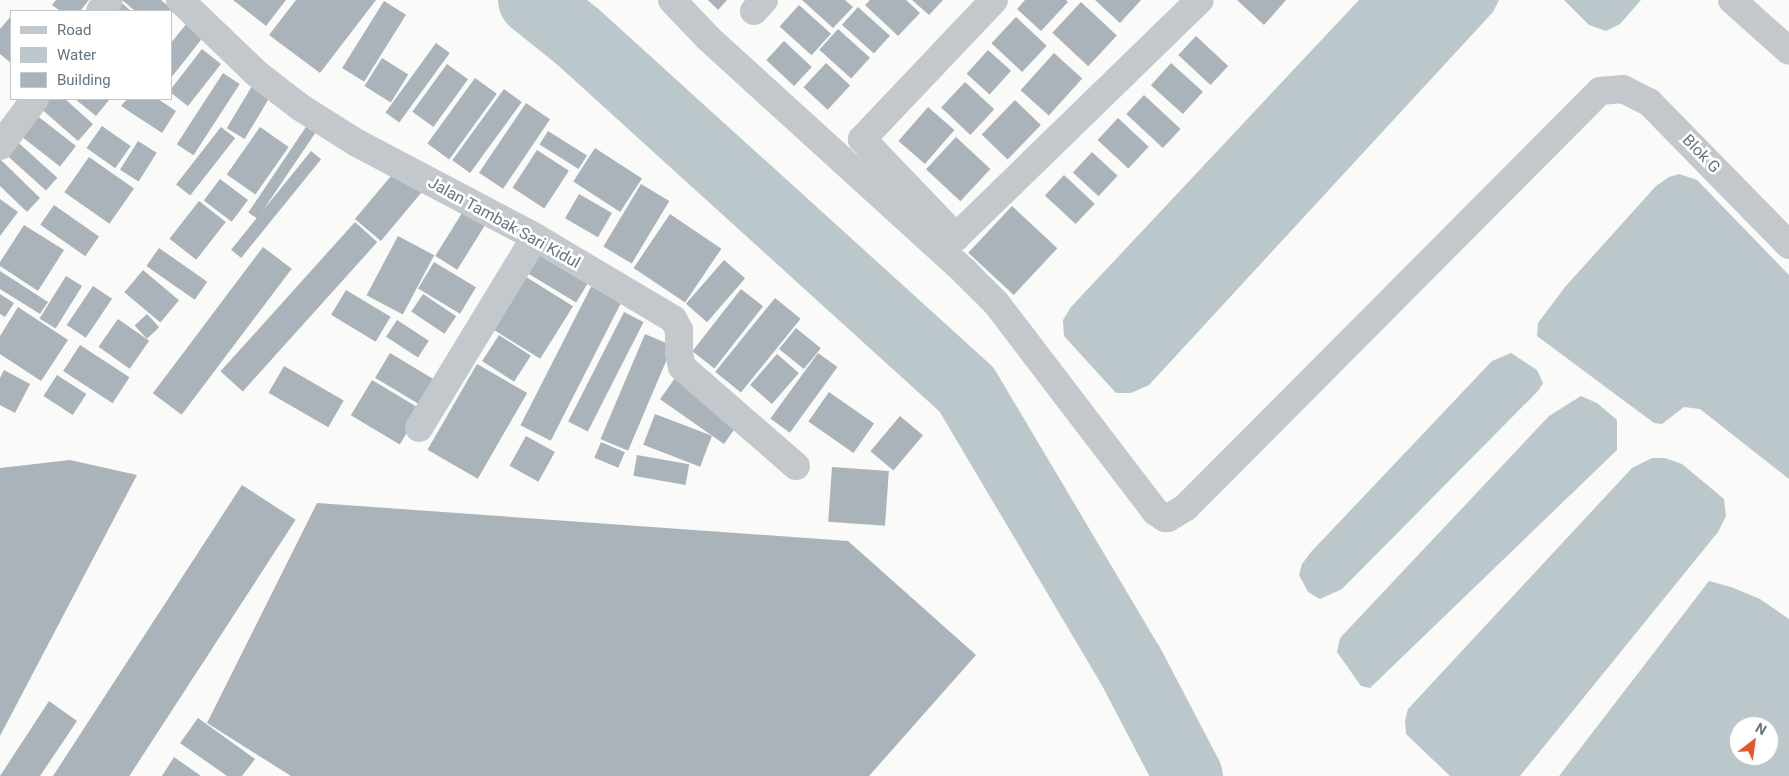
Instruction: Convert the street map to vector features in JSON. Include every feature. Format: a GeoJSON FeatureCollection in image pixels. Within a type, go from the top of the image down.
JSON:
{"type":"FeatureCollection","features":[{"type":"Feature","properties":{"kind":"street"},"geometry":{"type":"LineString","coordinates":[[101,10],[109,0]]}},
{"type":"Feature","properties":{"kind":"street","name":"Jalan Tambak Sari Kidul"},"geometry":{"type":"LineString","coordinates":[[180,0],[256,73],[300,107],[357,143],[535,237],[673,319],[679,330],[679,354],[682,367],[796,466]]}},
{"type":"Feature","properties":{"kind":"street","name":"Blok G"},"geometry":{"type":"LineString","coordinates":[[672,0],[708,38],[965,272],[996,303],[1160,516],[1168,518],[1186,507],[1600,91],[1623,90],[1649,102],[1789,244]]}},
{"type":"Feature","properties":{"kind":"street"},"geometry":{"type":"LineString","coordinates":[[994,0],[862,139],[956,237],[1200,0]]}},
{"type":"Feature","properties":{"kind":"street"},"geometry":{"type":"LineString","coordinates":[[1732,0],[1789,51]]}},
{"type":"Feature","properties":{"kind":"street"},"geometry":{"type":"LineString","coordinates":[[0,146],[34,100]]}},
{"type":"Feature","properties":{"kind":"street"},"geometry":{"type":"LineString","coordinates":[[419,428],[535,237]]}},
{"type":"Feature","properties":{"kind":"water"},"geometry":{"type":"Polygon","coordinates":[[[1359,0],[1499,0],[1493,12],[1149,385],[1131,393],[1116,393],[1064,336],[1063,320],[1071,307],[1359,0]]]}},
{"type":"Feature","properties":{"kind":"water"},"geometry":{"type":"Polygon","coordinates":[[[1564,0],[1641,0],[1620,24],[1606,31],[1589,25],[1564,0]]]}},
{"type":"Feature","properties":{"kind":"water"},"geometry":{"type":"Polygon","coordinates":[[[1679,174],[1697,180],[1789,275],[1789,479],[1700,409],[1684,407],[1662,424],[1654,423],[1537,336],[1538,323],[1565,287],[1656,186],[1669,177],[1679,174]]]}},
{"type":"Feature","properties":{"kind":"water"},"geometry":{"type":"Polygon","coordinates":[[[1511,353],[1537,370],[1543,383],[1538,391],[1342,589],[1320,599],[1308,592],[1299,575],[1302,564],[1311,552],[1492,361],[1511,353]]]}},
{"type":"Feature","properties":{"kind":"water"},"geometry":{"type":"Polygon","coordinates":[[[1581,396],[1597,403],[1617,420],[1617,450],[1370,688],[1361,686],[1337,652],[1340,638],[1549,416],[1581,396]]]}},
{"type":"Feature","properties":{"kind":"water"},"geometry":{"type":"Polygon","coordinates":[[[1652,458],[1665,458],[1682,464],[1724,499],[1726,516],[1718,532],[1520,776],[1450,776],[1406,734],[1405,721],[1408,709],[1632,468],[1652,458]]]}},
{"type":"Feature","properties":{"kind":"water"},"geometry":{"type":"Polygon","coordinates":[[[1709,581],[1731,587],[1760,599],[1789,619],[1789,776],[1559,776],[1709,581]]]}},
{"type":"Feature","properties":{"kind":"building"},"geometry":{"type":"Polygon","coordinates":[[[56,0],[89,0],[81,10],[59,10],[52,5],[56,0]]]}},
{"type":"Feature","properties":{"kind":"building"},"geometry":{"type":"Polygon","coordinates":[[[122,0],[161,0],[174,11],[172,13],[172,10],[134,10],[122,0]]]}},
{"type":"Feature","properties":{"kind":"building"},"geometry":{"type":"Polygon","coordinates":[[[233,0],[286,0],[266,26],[233,0]]]}},
{"type":"Feature","properties":{"kind":"building"},"geometry":{"type":"Polygon","coordinates":[[[296,0],[376,0],[320,73],[269,35],[296,0]]]}},
{"type":"Feature","properties":{"kind":"building"},"geometry":{"type":"Polygon","coordinates":[[[708,0],[727,0],[718,10],[708,0]]]}},
{"type":"Feature","properties":{"kind":"building"},"geometry":{"type":"Polygon","coordinates":[[[802,0],[845,0],[853,7],[833,28],[802,0]]]}},
{"type":"Feature","properties":{"kind":"building"},"geometry":{"type":"Polygon","coordinates":[[[870,0],[906,0],[920,13],[898,36],[865,5],[870,0]]]}},
{"type":"Feature","properties":{"kind":"building"},"geometry":{"type":"Polygon","coordinates":[[[912,0],[943,0],[929,15],[912,0]]]}},
{"type":"Feature","properties":{"kind":"building"},"geometry":{"type":"Polygon","coordinates":[[[1025,0],[1066,0],[1068,2],[1041,31],[1017,9],[1025,0]]]}},
{"type":"Feature","properties":{"kind":"building"},"geometry":{"type":"Polygon","coordinates":[[[1095,0],[1141,0],[1120,23],[1095,0]]]}},
{"type":"Feature","properties":{"kind":"building"},"geometry":{"type":"Polygon","coordinates":[[[1237,0],[1286,0],[1264,25],[1237,0]]]}},
{"type":"Feature","properties":{"kind":"building"},"geometry":{"type":"Polygon","coordinates":[[[384,1],[406,15],[364,82],[342,68],[384,1]]]}},
{"type":"Feature","properties":{"kind":"building"},"geometry":{"type":"Polygon","coordinates":[[[1081,2],[1117,35],[1088,66],[1052,33],[1081,2]]]}},
{"type":"Feature","properties":{"kind":"building"},"geometry":{"type":"Polygon","coordinates":[[[122,3],[130,10],[116,10],[122,3]]]}},
{"type":"Feature","properties":{"kind":"building"},"geometry":{"type":"Polygon","coordinates":[[[799,5],[831,34],[812,55],[780,27],[799,5]]]}},
{"type":"Feature","properties":{"kind":"building"},"geometry":{"type":"Polygon","coordinates":[[[858,7],[890,36],[874,54],[842,25],[858,7]]]}},
{"type":"Feature","properties":{"kind":"building"},"geometry":{"type":"Polygon","coordinates":[[[10,17],[10,62],[0,54],[0,29],[10,17]]]}},
{"type":"Feature","properties":{"kind":"building"},"geometry":{"type":"Polygon","coordinates":[[[1016,17],[1047,46],[1022,72],[991,43],[1016,17]]]}},
{"type":"Feature","properties":{"kind":"building"},"geometry":{"type":"Polygon","coordinates":[[[187,23],[204,36],[172,77],[172,42],[187,23]]]}},
{"type":"Feature","properties":{"kind":"building"},"geometry":{"type":"Polygon","coordinates":[[[838,29],[870,58],[851,79],[819,50],[838,29]]]}},
{"type":"Feature","properties":{"kind":"building"},"geometry":{"type":"Polygon","coordinates":[[[1196,36],[1228,66],[1210,85],[1178,55],[1196,36]]]}},
{"type":"Feature","properties":{"kind":"building"},"geometry":{"type":"Polygon","coordinates":[[[784,41],[812,67],[794,86],[766,60],[784,41]]]}},
{"type":"Feature","properties":{"kind":"building"},"geometry":{"type":"Polygon","coordinates":[[[436,43],[450,53],[399,123],[385,113],[436,43]]]}},
{"type":"Feature","properties":{"kind":"building"},"geometry":{"type":"Polygon","coordinates":[[[202,49],[221,64],[188,106],[172,94],[172,88],[202,49]]]}},
{"type":"Feature","properties":{"kind":"building"},"geometry":{"type":"Polygon","coordinates":[[[988,50],[1011,71],[990,95],[967,74],[988,50]]]}},
{"type":"Feature","properties":{"kind":"building"},"geometry":{"type":"Polygon","coordinates":[[[1054,53],[1082,78],[1049,116],[1021,90],[1054,53]]]}},
{"type":"Feature","properties":{"kind":"building"},"geometry":{"type":"Polygon","coordinates":[[[382,58],[408,74],[391,102],[365,86],[382,58]]]}},
{"type":"Feature","properties":{"kind":"building"},"geometry":{"type":"Polygon","coordinates":[[[826,63],[850,86],[828,110],[803,87],[826,63]]]}},
{"type":"Feature","properties":{"kind":"building"},"geometry":{"type":"Polygon","coordinates":[[[1171,63],[1203,92],[1183,114],[1151,85],[1171,63]]]}},
{"type":"Feature","properties":{"kind":"building"},"geometry":{"type":"Polygon","coordinates":[[[447,64],[468,79],[433,127],[412,112],[447,64]]]}},
{"type":"Feature","properties":{"kind":"building"},"geometry":{"type":"Polygon","coordinates":[[[223,73],[240,84],[193,155],[177,144],[223,73]]]}},
{"type":"Feature","properties":{"kind":"building"},"geometry":{"type":"Polygon","coordinates":[[[475,78],[497,94],[449,159],[427,144],[475,78]]]}},
{"type":"Feature","properties":{"kind":"building"},"geometry":{"type":"Polygon","coordinates":[[[255,81],[273,92],[245,139],[227,128],[255,81]]]}},
{"type":"Feature","properties":{"kind":"building"},"geometry":{"type":"Polygon","coordinates":[[[965,82],[994,109],[970,135],[941,108],[965,82]]]}},
{"type":"Feature","properties":{"kind":"building"},"geometry":{"type":"Polygon","coordinates":[[[504,89],[522,102],[470,173],[452,160],[504,89]]]}},
{"type":"Feature","properties":{"kind":"building"},"geometry":{"type":"Polygon","coordinates":[[[1144,95],[1181,129],[1163,148],[1126,114],[1144,95]]]}},
{"type":"Feature","properties":{"kind":"building"},"geometry":{"type":"Polygon","coordinates":[[[46,100],[66,100],[93,124],[78,141],[39,107],[46,100]]]}},
{"type":"Feature","properties":{"kind":"building"},"geometry":{"type":"Polygon","coordinates":[[[76,100],[109,100],[96,116],[76,100]]]}},
{"type":"Feature","properties":{"kind":"building"},"geometry":{"type":"Polygon","coordinates":[[[126,100],[160,100],[176,111],[162,133],[121,106],[126,100]]]}},
{"type":"Feature","properties":{"kind":"building"},"geometry":{"type":"Polygon","coordinates":[[[1015,100],[1041,125],[1008,160],[982,135],[1015,100]]]}},
{"type":"Feature","properties":{"kind":"building"},"geometry":{"type":"Polygon","coordinates":[[[526,103],[550,119],[503,189],[479,173],[526,103]]]}},
{"type":"Feature","properties":{"kind":"building"},"geometry":{"type":"Polygon","coordinates":[[[928,107],[954,130],[925,164],[898,141],[928,107]]]}},
{"type":"Feature","properties":{"kind":"building"},"geometry":{"type":"Polygon","coordinates":[[[35,114],[76,146],[60,167],[19,134],[35,114]]]}},
{"type":"Feature","properties":{"kind":"building"},"geometry":{"type":"Polygon","coordinates":[[[312,118],[321,124],[257,219],[248,213],[312,118]]]}},
{"type":"Feature","properties":{"kind":"building"},"geometry":{"type":"Polygon","coordinates":[[[1118,118],[1149,147],[1128,169],[1098,140],[1118,118]]]}},
{"type":"Feature","properties":{"kind":"building"},"geometry":{"type":"Polygon","coordinates":[[[102,126],[131,146],[115,168],[87,148],[102,126]]]}},
{"type":"Feature","properties":{"kind":"building"},"geometry":{"type":"Polygon","coordinates":[[[221,127],[235,138],[190,196],[176,185],[221,127]]]}},
{"type":"Feature","properties":{"kind":"building"},"geometry":{"type":"Polygon","coordinates":[[[260,127],[289,147],[255,195],[227,175],[260,127]]]}},
{"type":"Feature","properties":{"kind":"building"},"geometry":{"type":"Polygon","coordinates":[[[548,131],[587,155],[579,169],[540,145],[548,131]]]}},
{"type":"Feature","properties":{"kind":"building"},"geometry":{"type":"Polygon","coordinates":[[[12,137],[57,178],[46,190],[1,150],[12,137]]]}},
{"type":"Feature","properties":{"kind":"building"},"geometry":{"type":"Polygon","coordinates":[[[956,137],[990,169],[960,201],[926,169],[956,137]]]}},
{"type":"Feature","properties":{"kind":"building"},"geometry":{"type":"Polygon","coordinates":[[[138,141],[157,153],[139,181],[120,170],[138,141]]]}},
{"type":"Feature","properties":{"kind":"building"},"geometry":{"type":"Polygon","coordinates":[[[595,148],[642,178],[620,212],[573,182],[595,148]]]}},
{"type":"Feature","properties":{"kind":"building"},"geometry":{"type":"Polygon","coordinates":[[[537,150],[569,171],[544,208],[512,188],[537,150]]]}},
{"type":"Feature","properties":{"kind":"building"},"geometry":{"type":"Polygon","coordinates":[[[311,151],[321,159],[241,258],[231,250],[311,151]]]}},
{"type":"Feature","properties":{"kind":"building"},"geometry":{"type":"Polygon","coordinates":[[[1092,152],[1118,176],[1099,196],[1073,172],[1092,152]]]}},
{"type":"Feature","properties":{"kind":"building"},"geometry":{"type":"Polygon","coordinates":[[[89,157],[134,189],[109,224],[64,192],[89,157]]]}},
{"type":"Feature","properties":{"kind":"building"},"geometry":{"type":"Polygon","coordinates":[[[0,159],[40,198],[27,212],[0,186],[0,159]]]}},
{"type":"Feature","properties":{"kind":"building"},"geometry":{"type":"Polygon","coordinates":[[[396,170],[422,192],[381,241],[355,219],[396,170]]]}},
{"type":"Feature","properties":{"kind":"building"},"geometry":{"type":"Polygon","coordinates":[[[1064,175],[1095,204],[1076,224],[1045,195],[1064,175]]]}},
{"type":"Feature","properties":{"kind":"building"},"geometry":{"type":"Polygon","coordinates":[[[220,179],[248,200],[232,222],[204,201],[220,179]]]}},
{"type":"Feature","properties":{"kind":"building"},"geometry":{"type":"Polygon","coordinates":[[[641,184],[669,201],[632,264],[603,247],[641,184]]]}},
{"type":"Feature","properties":{"kind":"building"},"geometry":{"type":"Polygon","coordinates":[[[579,194],[612,213],[598,237],[565,218],[579,194]]]}},
{"type":"Feature","properties":{"kind":"building"},"geometry":{"type":"Polygon","coordinates":[[[0,199],[18,212],[0,236],[0,199]]]}},
{"type":"Feature","properties":{"kind":"building"},"geometry":{"type":"Polygon","coordinates":[[[199,201],[226,222],[196,260],[169,239],[199,201]]]}},
{"type":"Feature","properties":{"kind":"building"},"geometry":{"type":"Polygon","coordinates":[[[54,205],[99,237],[85,256],[40,225],[54,205]]]}},
{"type":"Feature","properties":{"kind":"building"},"geometry":{"type":"Polygon","coordinates":[[[467,205],[489,219],[457,270],[435,256],[467,205]]]}},
{"type":"Feature","properties":{"kind":"building"},"geometry":{"type":"Polygon","coordinates":[[[1012,206],[1057,248],[1014,295],[968,253],[1012,206]]]}},
{"type":"Feature","properties":{"kind":"building"},"geometry":{"type":"Polygon","coordinates":[[[670,214],[721,249],[685,303],[634,268],[670,214]]]}},
{"type":"Feature","properties":{"kind":"building"},"geometry":{"type":"Polygon","coordinates":[[[355,222],[377,242],[243,391],[221,371],[355,222]]]}},
{"type":"Feature","properties":{"kind":"building"},"geometry":{"type":"Polygon","coordinates":[[[24,225],[64,250],[38,291],[0,266],[0,262],[24,225]]]}},
{"type":"Feature","properties":{"kind":"building"},"geometry":{"type":"Polygon","coordinates":[[[398,236],[434,255],[403,314],[367,295],[398,236]]]}},
{"type":"Feature","properties":{"kind":"building"},"geometry":{"type":"Polygon","coordinates":[[[539,244],[592,276],[576,303],[523,271],[539,244]]]}},
{"type":"Feature","properties":{"kind":"building"},"geometry":{"type":"Polygon","coordinates":[[[263,247],[292,269],[182,415],[153,393],[263,247]]]}},
{"type":"Feature","properties":{"kind":"building"},"geometry":{"type":"Polygon","coordinates":[[[159,248],[207,282],[195,300],[146,266],[159,248]]]}},
{"type":"Feature","properties":{"kind":"building"},"geometry":{"type":"Polygon","coordinates":[[[724,260],[745,278],[707,322],[686,304],[724,260]]]}},
{"type":"Feature","properties":{"kind":"building"},"geometry":{"type":"Polygon","coordinates":[[[434,262],[476,287],[460,314],[418,289],[434,262]]]}},
{"type":"Feature","properties":{"kind":"building"},"geometry":{"type":"Polygon","coordinates":[[[143,270],[179,300],[160,322],[124,292],[143,270]]]}},
{"type":"Feature","properties":{"kind":"building"},"geometry":{"type":"Polygon","coordinates":[[[0,271],[48,302],[40,314],[0,289],[0,271]]]}},
{"type":"Feature","properties":{"kind":"building"},"geometry":{"type":"Polygon","coordinates":[[[523,275],[573,306],[540,359],[490,328],[523,275]]]}},
{"type":"Feature","properties":{"kind":"building"},"geometry":{"type":"Polygon","coordinates":[[[66,276],[82,286],[56,328],[40,318],[66,276]]]}},
{"type":"Feature","properties":{"kind":"building"},"geometry":{"type":"Polygon","coordinates":[[[594,281],[624,296],[551,441],[520,425],[594,281]]]}},
{"type":"Feature","properties":{"kind":"building"},"geometry":{"type":"Polygon","coordinates":[[[93,286],[112,299],[86,338],[67,325],[93,286]]]}},
{"type":"Feature","properties":{"kind":"building"},"geometry":{"type":"Polygon","coordinates":[[[741,289],[763,306],[714,368],[692,351],[741,289]]]}},
{"type":"Feature","properties":{"kind":"building"},"geometry":{"type":"Polygon","coordinates":[[[346,290],[391,317],[376,342],[331,315],[346,290]]]}},
{"type":"Feature","properties":{"kind":"building"},"geometry":{"type":"Polygon","coordinates":[[[0,294],[14,303],[5,317],[0,314],[0,294]]]}},
{"type":"Feature","properties":{"kind":"building"},"geometry":{"type":"Polygon","coordinates":[[[423,294],[456,316],[444,334],[411,311],[423,294]]]}},
{"type":"Feature","properties":{"kind":"building"},"geometry":{"type":"Polygon","coordinates":[[[775,298],[801,319],[741,393],[715,372],[775,298]]]}},
{"type":"Feature","properties":{"kind":"building"},"geometry":{"type":"Polygon","coordinates":[[[18,307],[68,340],[41,381],[0,354],[0,336],[18,307]]]}},
{"type":"Feature","properties":{"kind":"building"},"geometry":{"type":"Polygon","coordinates":[[[624,312],[644,322],[588,432],[568,422],[624,312]]]}},
{"type":"Feature","properties":{"kind":"building"},"geometry":{"type":"Polygon","coordinates":[[[147,314],[159,327],[147,339],[135,326],[147,314]]]}},
{"type":"Feature","properties":{"kind":"building"},"geometry":{"type":"Polygon","coordinates":[[[118,319],[149,341],[130,369],[98,347],[118,319]]]}},
{"type":"Feature","properties":{"kind":"building"},"geometry":{"type":"Polygon","coordinates":[[[397,320],[429,341],[418,357],[386,337],[397,320]]]}},
{"type":"Feature","properties":{"kind":"building"},"geometry":{"type":"Polygon","coordinates":[[[796,328],[821,348],[804,369],[779,349],[796,328]]]}},
{"type":"Feature","properties":{"kind":"building"},"geometry":{"type":"Polygon","coordinates":[[[645,334],[673,346],[628,451],[600,439],[645,334]]]}},
{"type":"Feature","properties":{"kind":"building"},"geometry":{"type":"Polygon","coordinates":[[[499,335],[531,356],[514,382],[482,361],[499,335]]]}},
{"type":"Feature","properties":{"kind":"building"},"geometry":{"type":"Polygon","coordinates":[[[80,345],[129,377],[113,403],[63,371],[80,345]]]}},
{"type":"Feature","properties":{"kind":"building"},"geometry":{"type":"Polygon","coordinates":[[[390,353],[434,379],[419,404],[375,378],[390,353]]]}},
{"type":"Feature","properties":{"kind":"building"},"geometry":{"type":"Polygon","coordinates":[[[818,353],[837,367],[790,433],[770,419],[818,353]]]}},
{"type":"Feature","properties":{"kind":"building"},"geometry":{"type":"Polygon","coordinates":[[[777,354],[799,373],[772,404],[750,385],[777,354]]]}},
{"type":"Feature","properties":{"kind":"building"},"geometry":{"type":"Polygon","coordinates":[[[477,364],[527,393],[478,479],[428,450],[477,364]]]}},
{"type":"Feature","properties":{"kind":"building"},"geometry":{"type":"Polygon","coordinates":[[[284,366],[344,400],[328,427],[268,393],[284,366]]]}},
{"type":"Feature","properties":{"kind":"building"},"geometry":{"type":"Polygon","coordinates":[[[4,370],[30,384],[15,413],[0,405],[0,378],[4,370]]]}},
{"type":"Feature","properties":{"kind":"building"},"geometry":{"type":"Polygon","coordinates":[[[57,375],[86,394],[73,415],[43,396],[57,375]]]}},
{"type":"Feature","properties":{"kind":"building"},"geometry":{"type":"Polygon","coordinates":[[[675,378],[739,423],[724,444],[660,399],[675,378]]]}},
{"type":"Feature","properties":{"kind":"building"},"geometry":{"type":"Polygon","coordinates":[[[372,380],[421,409],[400,445],[351,415],[372,380]]]}},
{"type":"Feature","properties":{"kind":"building"},"geometry":{"type":"Polygon","coordinates":[[[829,392],[874,424],[853,453],[808,421],[829,392]]]}},
{"type":"Feature","properties":{"kind":"building"},"geometry":{"type":"Polygon","coordinates":[[[655,414],[712,436],[700,467],[643,445],[655,414]]]}},
{"type":"Feature","properties":{"kind":"building"},"geometry":{"type":"Polygon","coordinates":[[[900,416],[923,435],[893,471],[870,451],[900,416]]]}},
{"type":"Feature","properties":{"kind":"building"},"geometry":{"type":"Polygon","coordinates":[[[526,436],[555,452],[538,482],[510,466],[526,436]]]}},
{"type":"Feature","properties":{"kind":"building"},"geometry":{"type":"Polygon","coordinates":[[[601,442],[625,452],[618,468],[594,458],[601,442]]]}},
{"type":"Feature","properties":{"kind":"building"},"geometry":{"type":"Polygon","coordinates":[[[637,455],[689,464],[686,485],[633,476],[637,455]]]}},
{"type":"Feature","properties":{"kind":"building"},"geometry":{"type":"Polygon","coordinates":[[[70,460],[137,475],[0,736],[0,468],[70,460]]]}},
{"type":"Feature","properties":{"kind":"building"},"geometry":{"type":"Polygon","coordinates":[[[832,467],[889,471],[885,526],[828,522],[832,467]]]}},
{"type":"Feature","properties":{"kind":"building"},"geometry":{"type":"Polygon","coordinates":[[[242,485],[296,520],[129,776],[53,776],[242,485]]]}},
{"type":"Feature","properties":{"kind":"building"},"geometry":{"type":"Polygon","coordinates":[[[317,503],[848,541],[976,655],[869,776],[291,776],[207,723],[317,503]]]}},
{"type":"Feature","properties":{"kind":"building"},"geometry":{"type":"Polygon","coordinates":[[[49,701],[77,721],[40,776],[0,776],[49,701]]]}},
{"type":"Feature","properties":{"kind":"building"},"geometry":{"type":"Polygon","coordinates":[[[198,718],[255,759],[242,776],[227,776],[180,743],[198,718]]]}},
{"type":"Feature","properties":{"kind":"building"},"geometry":{"type":"Polygon","coordinates":[[[174,757],[201,776],[162,776],[174,757]]]}},
{"type":"Feature","properties":{"kind":"waterway"},"geometry":{"type":"LineString","coordinates":[[532,0],[577,36],[966,389],[1130,665],[1188,776]]}}]}
